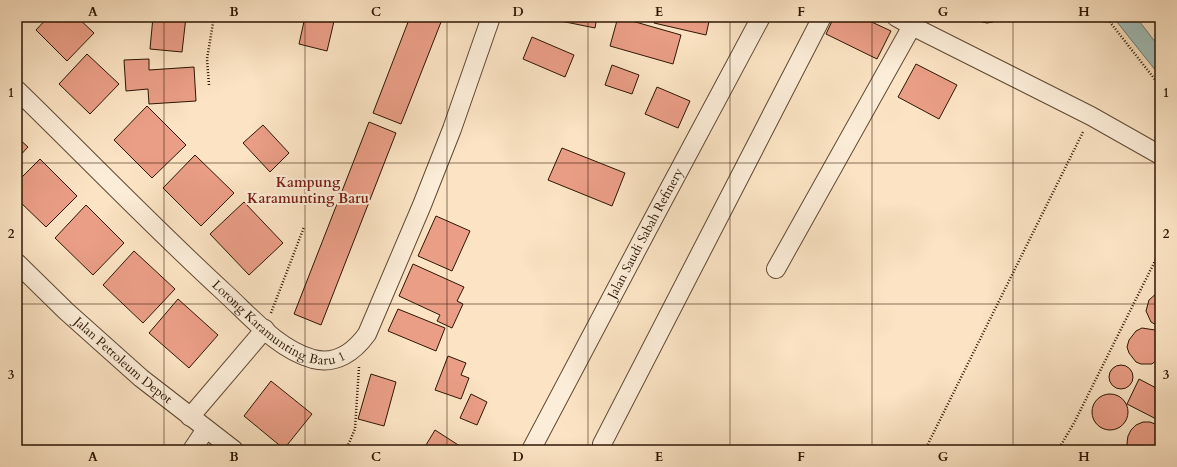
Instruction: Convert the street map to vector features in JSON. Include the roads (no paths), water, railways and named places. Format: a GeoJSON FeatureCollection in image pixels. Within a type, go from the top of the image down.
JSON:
{"type":"FeatureCollection","features":[{"type":"Feature","properties":{"kind":"street","name":"Lorong Karamunting Baru 1"},"geometry":{"type":"LineString","coordinates":[[17,90],[202,272],[282,345],[302,356],[315,360],[339,358],[349,353],[359,345],[367,334],[428,191],[452,129],[491,17]]}},
{"type":"Feature","properties":{"kind":"street","name":"Jalan Saudi Sabah Refinery"},"geometry":{"type":"LineString","coordinates":[[531,450],[761,17]]}},
{"type":"Feature","properties":{"kind":"street"},"geometry":{"type":"LineString","coordinates":[[602,444],[822,17]]}},
{"type":"Feature","properties":{"kind":"street"},"geometry":{"type":"LineString","coordinates":[[776,269],[904,21],[1091,116],[1160,155]]}},
{"type":"Feature","properties":{"kind":"street","name":"Jalan Petroleum Depot"},"geometry":{"type":"LineString","coordinates":[[17,263],[66,311],[141,378],[234,450]]}},
{"type":"Feature","properties":{"kind":"street"},"geometry":{"type":"LineString","coordinates":[[190,417],[265,329]]}},
{"type":"Feature","properties":{"kind":"street"},"geometry":{"type":"LineString","coordinates":[[192,450],[206,429]]}},
{"type":"Feature","properties":{"kind":"water"},"geometry":{"type":"Polygon","coordinates":[[[1113,17],[1136,17],[1160,48],[1160,76],[1113,17]]]}},
{"type":"Feature","properties":{"kind":"district","name":"Kampung Karamunting Baru"},"geometry":{"type":"Point","coordinates":[308,190]}}]}
